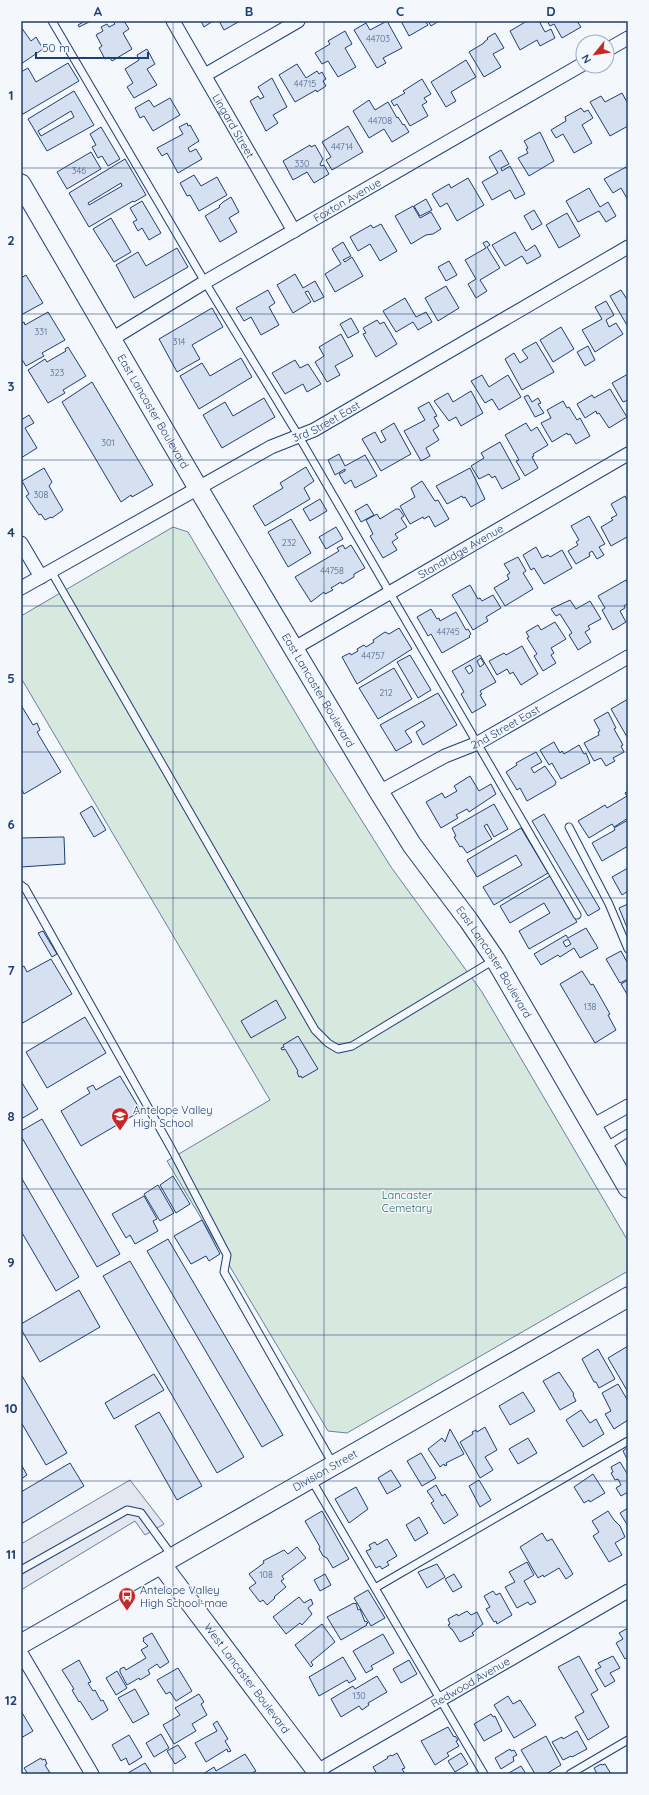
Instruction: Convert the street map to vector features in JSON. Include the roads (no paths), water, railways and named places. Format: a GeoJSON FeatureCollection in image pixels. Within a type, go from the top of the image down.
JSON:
{"type":"FeatureCollection","features":[{"type":"Feature","properties":{"kind":"main road","name":"East Lancaster Boulevard"},"geometry":{"type":"LineString","coordinates":[[21,184],[198,488],[379,792],[412,845],[495,960],[628,1188]]}},
{"type":"Feature","properties":{"kind":"main road","name":"Division Street"},"geometry":{"type":"LineString","coordinates":[[21,1644],[628,1297]]}},
{"type":"Feature","properties":{"kind":"main road","name":"West Lancaster Boulevard"},"geometry":{"type":"LineString","coordinates":[[167,1561],[316,1773]]}},
{"type":"Feature","properties":{"kind":"street","name":"Lingard Street"},"geometry":{"type":"LineString","coordinates":[[173,21],[294,232]]}},
{"type":"Feature","properties":{"kind":"street"},"geometry":{"type":"LineString","coordinates":[[205,76],[298,21]]}},
{"type":"Feature","properties":{"kind":"street"},"geometry":{"type":"LineString","coordinates":[[615,45],[628,38]]}},
{"type":"Feature","properties":{"kind":"street","name":"Foxton Avenue"},"geometry":{"type":"LineString","coordinates":[[112,338],[205,282],[575,69]]}},
{"type":"Feature","properties":{"kind":"street","name":"3rd Street East"},"geometry":{"type":"LineString","coordinates":[[21,588],[271,447],[314,430],[628,247]]}},
{"type":"Feature","properties":{"kind":"street","name":"Standridge Avenue"},"geometry":{"type":"LineString","coordinates":[[293,649],[628,454]]}},
{"type":"Feature","properties":{"kind":"street"},"geometry":{"type":"LineString","coordinates":[[21,544],[46,574]]}},
{"type":"Feature","properties":{"kind":"street","name":"2nd Street East"},"geometry":{"type":"LineString","coordinates":[[379,792],[446,756],[478,743],[628,656]]}},
{"type":"Feature","properties":{"kind":"street"},"geometry":{"type":"LineString","coordinates":[[592,1126],[628,1106]]}},
{"type":"Feature","properties":{"kind":"street","name":"Redwood Avenue"},"geometry":{"type":"LineString","coordinates":[[316,1773],[628,1591]]}},
{"type":"Feature","properties":{"kind":"street"},"geometry":{"type":"LineString","coordinates":[[21,1653],[92,1774]]}},
{"type":"Feature","properties":{"kind":"lane"},"geometry":{"type":"LineString","coordinates":[[52,21],[205,282],[298,436],[577,914]]}},
{"type":"Feature","properties":{"kind":"lane"},"geometry":{"type":"LineString","coordinates":[[46,574],[315,1030],[328,1043],[338,1049],[352,1046],[495,960]]}},
{"type":"Feature","properties":{"kind":"lane"},"geometry":{"type":"LineString","coordinates":[[568,827],[609,904],[628,949]]}},
{"type":"Feature","properties":{"kind":"lane"},"geometry":{"type":"LineString","coordinates":[[21,885],[25,888],[171,1148],[227,1255],[224,1272],[333,1465]]}},
{"type":"Feature","properties":{"kind":"lane"},"geometry":{"type":"LineString","coordinates":[[605,1147],[628,1133]]}},
{"type":"Feature","properties":{"kind":"lane"},"geometry":{"type":"LineString","coordinates":[[375,1588],[628,1441]]}},
{"type":"Feature","properties":{"kind":"lane"},"geometry":{"type":"LineString","coordinates":[[311,1478],[484,1774]]}},
{"type":"Feature","properties":{"kind":"lane"},"geometry":{"type":"LineString","coordinates":[[21,1570],[127,1510],[141,1513],[167,1561]]}},
{"type":"Feature","properties":{"kind":"lane"},"geometry":{"type":"LineString","coordinates":[[570,1774],[628,1740]]}},
{"type":"Feature","properties":{"kind":"place","name":"Antelope Valley High School"},"geometry":{"type":"Point","coordinates":[120,1131]}},
{"type":"Feature","properties":{"kind":"place","name":"Antelope Valley High School-mae"},"geometry":{"type":"Point","coordinates":[127,1611]}},
{"type":"Feature","properties":{"kind":"park label","name":"Lancaster Cemetary"},"geometry":{"type":"Point","coordinates":[407,1201]}}]}
